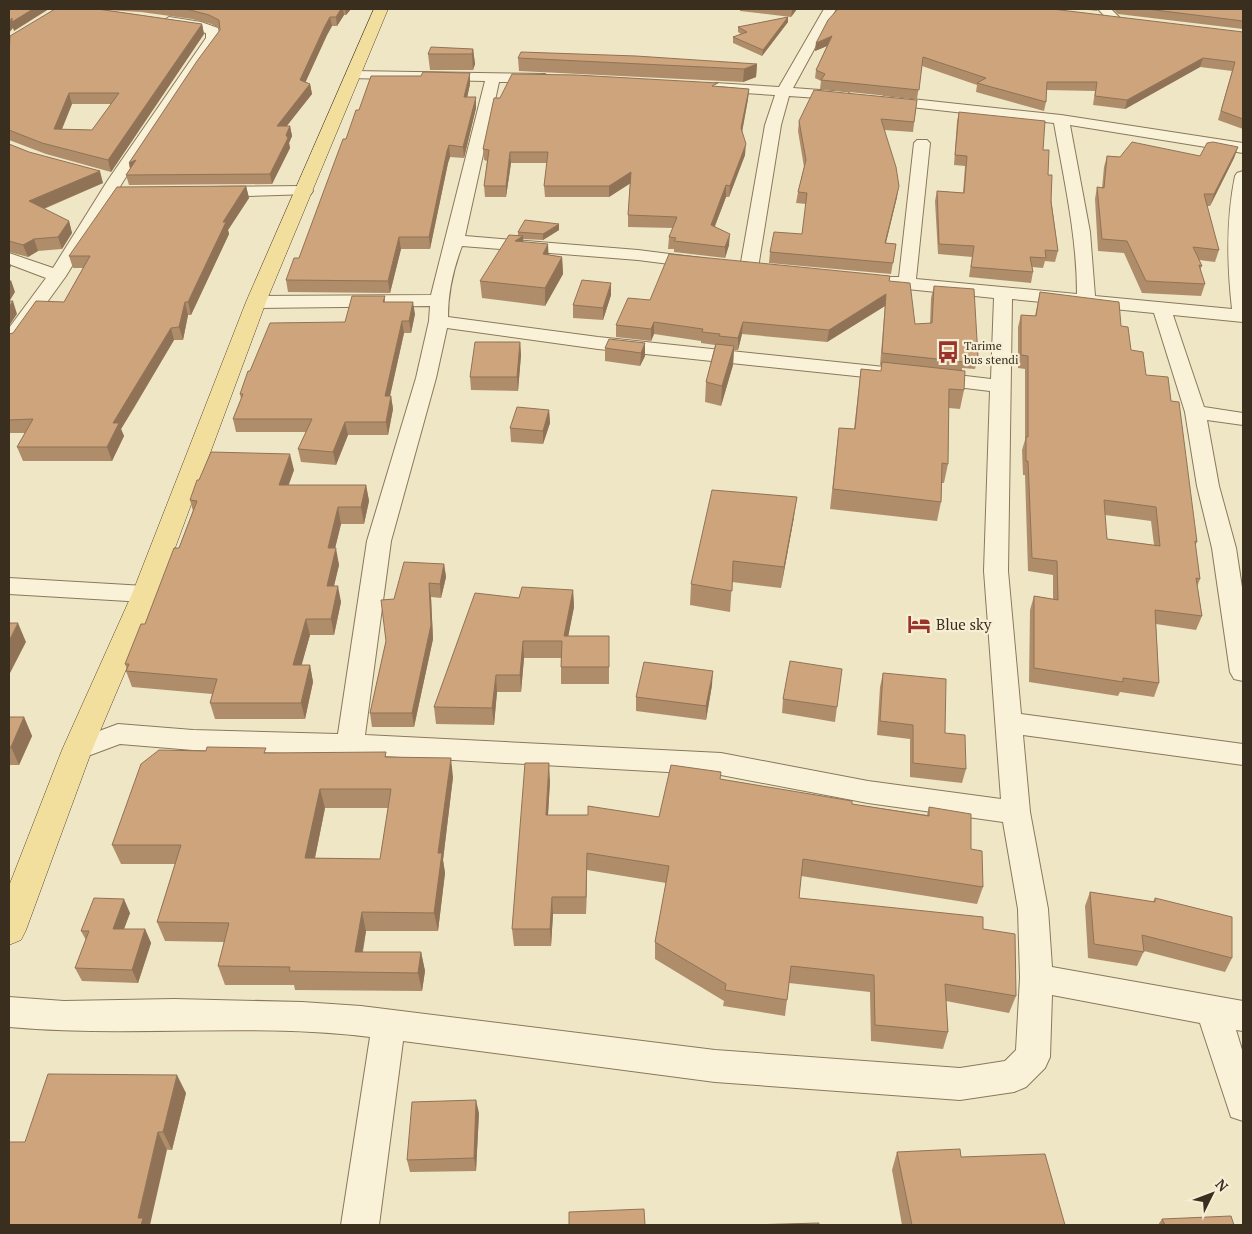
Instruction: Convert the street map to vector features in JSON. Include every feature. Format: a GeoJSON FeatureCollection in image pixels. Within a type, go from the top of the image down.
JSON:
{"type":"FeatureCollection","features":[{"type":"Feature","properties":{"kind":"main road"},"geometry":{"type":"LineString","coordinates":[[9,930],[77,750],[144,594],[256,302],[381,9]]}},
{"type":"Feature","properties":{"kind":"main road"},"geometry":{"type":"LineString","coordinates":[[1088,15],[1120,19]]}},
{"type":"Feature","properties":{"kind":"street"},"geometry":{"type":"LineString","coordinates":[[749,268],[774,125],[784,91],[830,9]]}},
{"type":"Feature","properties":{"kind":"street"},"geometry":{"type":"LineString","coordinates":[[1104,9],[1120,19]]}},
{"type":"Feature","properties":{"kind":"street"},"geometry":{"type":"LineString","coordinates":[[9,341],[57,276],[190,66],[213,38],[213,31],[201,26],[157,19]]}},
{"type":"Feature","properties":{"kind":"street"},"geometry":{"type":"LineString","coordinates":[[353,75],[558,78]]}},
{"type":"Feature","properties":{"kind":"street"},"geometry":{"type":"LineString","coordinates":[[350,745],[378,541],[410,436],[439,310],[444,271],[455,240],[493,76]]}},
{"type":"Feature","properties":{"kind":"street"},"geometry":{"type":"LineString","coordinates":[[699,86],[862,98],[1061,119],[1243,148]]}},
{"type":"Feature","properties":{"kind":"street"},"geometry":{"type":"LineString","coordinates":[[1061,119],[1070,175],[1085,242],[1086,300]]}},
{"type":"Feature","properties":{"kind":"street"},"geometry":{"type":"LineString","coordinates":[[907,283],[922,142]]}},
{"type":"Feature","properties":{"kind":"street"},"geometry":{"type":"LineString","coordinates":[[97,174],[113,186],[128,192]]}},
{"type":"Feature","properties":{"kind":"street"},"geometry":{"type":"LineString","coordinates":[[861,279],[1243,316],[1236,250],[1239,194],[1243,176]]}},
{"type":"Feature","properties":{"kind":"street"},"geometry":{"type":"LineString","coordinates":[[201,192],[304,191]]}},
{"type":"Feature","properties":{"kind":"street"},"geometry":{"type":"LineString","coordinates":[[455,240],[638,255],[768,270]]}},
{"type":"Feature","properties":{"kind":"street"},"geometry":{"type":"LineString","coordinates":[[9,258],[57,276]]}},
{"type":"Feature","properties":{"kind":"street"},"geometry":{"type":"LineString","coordinates":[[9,1012],[64,1016],[174,1014],[302,1016],[388,1024],[715,1066],[960,1084],[1014,1076],[1033,1057],[1036,978],[1033,910],[1016,812],[996,571],[1003,293]]}},
{"type":"Feature","properties":{"kind":"street"},"geometry":{"type":"LineString","coordinates":[[256,302],[439,310],[598,343],[1001,386]]}},
{"type":"Feature","properties":{"kind":"street"},"geometry":{"type":"LineString","coordinates":[[1162,307],[1195,412],[1208,486],[1233,551],[1243,672]]}},
{"type":"Feature","properties":{"kind":"street"},"geometry":{"type":"LineString","coordinates":[[1195,412],[1243,419]]}},
{"type":"Feature","properties":{"kind":"street"},"geometry":{"type":"LineString","coordinates":[[9,586],[144,594]]}},
{"type":"Feature","properties":{"kind":"street"},"geometry":{"type":"LineString","coordinates":[[1010,723],[1243,754]]}},
{"type":"Feature","properties":{"kind":"street"},"geometry":{"type":"LineString","coordinates":[[77,750],[118,734],[193,740],[350,745],[721,764],[868,792],[1016,812]]}},
{"type":"Feature","properties":{"kind":"street"},"geometry":{"type":"LineString","coordinates":[[1036,978],[1228,1014],[1243,1105]]}},
{"type":"Feature","properties":{"kind":"street"},"geometry":{"type":"LineString","coordinates":[[360,1225],[369,1170],[374,1110],[388,1024]]}},
{"type":"Feature","properties":{"kind":"building"},"geometry":{"type":"Polygon","coordinates":[[[9,9],[33,9],[12,22],[12,18],[9,22],[9,9]]]}},
{"type":"Feature","properties":{"kind":"building"},"geometry":{"type":"Polygon","coordinates":[[[55,9],[97,9],[202,24],[108,160],[42,143],[9,130],[10,36],[55,9]],[[69,93],[54,129],[92,130],[119,93],[69,93]]]}},
{"type":"Feature","properties":{"kind":"building"},"geometry":{"type":"Polygon","coordinates":[[[182,9],[341,9],[336,17],[330,17],[300,80],[310,84],[277,126],[290,126],[286,135],[288,138],[270,174],[126,175],[136,160],[129,163],[220,30],[219,20],[209,15],[182,9]]]}},
{"type":"Feature","properties":{"kind":"building"},"geometry":{"type":"Polygon","coordinates":[[[838,9],[1052,9],[1243,32],[1243,119],[1221,111],[1235,62],[1203,58],[1127,100],[1095,96],[1097,82],[1047,82],[1046,102],[977,83],[986,78],[923,57],[919,90],[821,80],[825,74],[816,70],[832,36],[816,43],[828,20],[838,9]]]}},
{"type":"Feature","properties":{"kind":"building"},"geometry":{"type":"Polygon","coordinates":[[[1147,9],[1243,9],[1243,21],[1147,9]]]}},
{"type":"Feature","properties":{"kind":"building"},"geometry":{"type":"Polygon","coordinates":[[[788,17],[763,50],[733,37],[747,32],[738,27],[788,17]]]}},
{"type":"Feature","properties":{"kind":"building"},"geometry":{"type":"Polygon","coordinates":[[[431,47],[473,49],[472,54],[428,54],[431,47]]]}},
{"type":"Feature","properties":{"kind":"building"},"geometry":{"type":"Polygon","coordinates":[[[521,52],[636,56],[757,64],[744,69],[518,58],[521,52]]]}},
{"type":"Feature","properties":{"kind":"building"},"geometry":{"type":"Polygon","coordinates":[[[423,72],[470,73],[464,97],[476,97],[463,147],[449,145],[429,237],[399,237],[388,281],[286,280],[294,258],[299,258],[343,139],[346,139],[356,110],[359,110],[371,76],[421,76],[423,72]]]}},
{"type":"Feature","properties":{"kind":"building"},"geometry":{"type":"Polygon","coordinates":[[[512,74],[576,75],[718,83],[712,86],[749,89],[741,128],[746,144],[730,186],[726,185],[711,225],[730,234],[725,247],[674,241],[676,238],[669,237],[677,217],[628,215],[631,172],[609,186],[544,186],[548,152],[510,152],[506,186],[484,186],[489,150],[483,149],[494,98],[500,98],[512,74]]]}},
{"type":"Feature","properties":{"kind":"building"},"geometry":{"type":"Polygon","coordinates":[[[814,90],[917,100],[914,122],[881,119],[896,167],[899,186],[885,243],[896,244],[893,263],[770,252],[774,232],[802,234],[807,193],[798,192],[806,160],[799,121],[814,90]]]}},
{"type":"Feature","properties":{"kind":"building"},"geometry":{"type":"Polygon","coordinates":[[[959,112],[1045,121],[1043,150],[1049,150],[1048,175],[1052,175],[1051,202],[1058,251],[1045,250],[1046,258],[1030,257],[1033,272],[971,267],[974,246],[939,244],[937,191],[964,193],[967,156],[955,155],[959,112]]]}},
{"type":"Feature","properties":{"kind":"building"},"geometry":{"type":"Polygon","coordinates":[[[1132,142],[1200,156],[1207,143],[1213,142],[1238,147],[1214,194],[1204,194],[1219,250],[1193,247],[1202,266],[1199,265],[1205,284],[1146,281],[1127,241],[1102,239],[1097,187],[1104,188],[1107,156],[1120,157],[1132,142]]]}},
{"type":"Feature","properties":{"kind":"building"},"geometry":{"type":"Polygon","coordinates":[[[9,144],[29,152],[100,171],[29,201],[69,221],[58,237],[34,239],[23,245],[9,241],[9,144]]]}},
{"type":"Feature","properties":{"kind":"building"},"geometry":{"type":"Polygon","coordinates":[[[246,186],[223,222],[226,222],[188,302],[185,302],[179,327],[171,328],[113,423],[119,423],[107,447],[17,447],[33,419],[9,420],[9,334],[13,333],[36,301],[64,302],[90,256],[69,256],[117,187],[246,186]]]}},
{"type":"Feature","properties":{"kind":"building"},"geometry":{"type":"Polygon","coordinates":[[[525,220],[559,224],[543,234],[518,232],[525,220]]]}},
{"type":"Feature","properties":{"kind":"building"},"geometry":{"type":"Polygon","coordinates":[[[509,235],[523,236],[515,241],[548,244],[543,254],[562,257],[545,288],[480,281],[509,235]]]}},
{"type":"Feature","properties":{"kind":"building"},"geometry":{"type":"Polygon","coordinates":[[[669,254],[890,276],[889,281],[910,283],[915,324],[932,323],[934,286],[974,289],[978,357],[964,356],[964,362],[882,353],[886,294],[829,330],[743,322],[738,338],[702,332],[703,329],[654,322],[651,329],[616,325],[628,298],[650,300],[669,254]]]}},
{"type":"Feature","properties":{"kind":"building"},"geometry":{"type":"Polygon","coordinates":[[[582,280],[611,283],[603,308],[573,305],[582,280]]]}},
{"type":"Feature","properties":{"kind":"building"},"geometry":{"type":"Polygon","coordinates":[[[1040,292],[1119,302],[1121,326],[1128,327],[1131,350],[1143,352],[1146,375],[1168,377],[1171,401],[1179,402],[1197,542],[1195,541],[1200,579],[1196,578],[1202,616],[1155,610],[1159,683],[1123,678],[1123,682],[1034,668],[1034,596],[1058,600],[1057,561],[1032,558],[1028,461],[1026,461],[1026,437],[1028,437],[1028,356],[1021,355],[1021,315],[1036,316],[1040,292]],[[1104,500],[1107,539],[1160,546],[1156,507],[1104,500]]]}},
{"type":"Feature","properties":{"kind":"building"},"geometry":{"type":"Polygon","coordinates":[[[352,296],[385,296],[383,302],[413,302],[409,321],[402,321],[385,396],[391,396],[386,422],[345,422],[333,452],[298,449],[312,419],[233,419],[243,394],[240,394],[248,371],[250,371],[270,323],[345,322],[352,296]]]}},
{"type":"Feature","properties":{"kind":"building"},"geometry":{"type":"Polygon","coordinates":[[[609,339],[645,343],[641,353],[605,348],[609,339]]]}},
{"type":"Feature","properties":{"kind":"building"},"geometry":{"type":"Polygon","coordinates":[[[475,342],[520,342],[517,377],[470,377],[475,342]]]}},
{"type":"Feature","properties":{"kind":"building"},"geometry":{"type":"Polygon","coordinates":[[[716,344],[734,346],[722,386],[706,382],[716,344]]]}},
{"type":"Feature","properties":{"kind":"building"},"geometry":{"type":"Polygon","coordinates":[[[882,362],[965,371],[964,390],[949,389],[948,464],[942,463],[941,502],[833,489],[839,428],[855,429],[861,369],[881,371],[882,362]]]}},
{"type":"Feature","properties":{"kind":"building"},"geometry":{"type":"Polygon","coordinates":[[[517,407],[549,410],[543,431],[510,428],[517,407]]]}},
{"type":"Feature","properties":{"kind":"building"},"geometry":{"type":"Polygon","coordinates":[[[211,452],[290,454],[279,485],[366,485],[361,507],[338,507],[328,548],[336,548],[327,586],[338,586],[331,619],[306,619],[293,665],[310,665],[301,703],[210,703],[217,679],[126,671],[129,664],[125,664],[141,624],[145,624],[174,548],[179,548],[197,501],[190,500],[197,480],[199,480],[211,452]]]}},
{"type":"Feature","properties":{"kind":"building"},"geometry":{"type":"Polygon","coordinates":[[[712,490],[797,497],[784,567],[733,561],[732,591],[691,584],[712,490]]]}},
{"type":"Feature","properties":{"kind":"building"},"geometry":{"type":"Polygon","coordinates":[[[404,562],[444,564],[440,584],[429,583],[431,625],[412,713],[370,713],[386,641],[381,600],[394,599],[404,562]]]}},
{"type":"Feature","properties":{"kind":"building"},"geometry":{"type":"Polygon","coordinates":[[[522,587],[573,590],[564,636],[609,636],[609,667],[561,667],[562,641],[523,641],[520,675],[496,675],[492,708],[434,707],[475,593],[519,598],[522,587]]]}},
{"type":"Feature","properties":{"kind":"building"},"geometry":{"type":"Polygon","coordinates":[[[9,623],[18,623],[9,641],[9,623]]]}},
{"type":"Feature","properties":{"kind":"building"},"geometry":{"type":"Polygon","coordinates":[[[790,661],[842,669],[837,707],[783,699],[790,661]]]}},
{"type":"Feature","properties":{"kind":"building"},"geometry":{"type":"Polygon","coordinates":[[[644,662],[713,671],[706,706],[636,697],[644,662]]]}},
{"type":"Feature","properties":{"kind":"building"},"geometry":{"type":"Polygon","coordinates":[[[883,673],[946,679],[945,733],[965,735],[966,769],[913,763],[913,725],[880,721],[883,673]]]}},
{"type":"Feature","properties":{"kind":"building"},"geometry":{"type":"Polygon","coordinates":[[[9,717],[24,717],[11,747],[9,747],[9,717]]]}},
{"type":"Feature","properties":{"kind":"building"},"geometry":{"type":"Polygon","coordinates":[[[207,747],[266,748],[264,753],[386,752],[385,757],[451,758],[438,853],[442,853],[434,913],[362,912],[355,952],[421,952],[418,973],[289,971],[290,967],[218,966],[229,923],[157,922],[181,845],[112,845],[141,764],[159,750],[206,751],[207,747]],[[320,789],[305,858],[380,859],[391,789],[320,789]]]}},
{"type":"Feature","properties":{"kind":"building"},"geometry":{"type":"Polygon","coordinates":[[[525,763],[549,763],[546,815],[588,815],[588,806],[659,817],[671,765],[721,772],[720,779],[852,801],[852,804],[929,816],[929,807],[971,814],[971,849],[982,851],[983,887],[803,859],[799,898],[983,917],[983,929],[1015,934],[1016,996],[945,984],[948,1032],[875,1025],[874,975],[791,966],[787,1000],[725,990],[726,984],[655,942],[669,866],[587,853],[586,897],[552,897],[550,929],[512,929],[525,763]]]}},
{"type":"Feature","properties":{"kind":"building"},"geometry":{"type":"Polygon","coordinates":[[[1090,892],[1155,902],[1155,898],[1232,917],[1232,958],[1142,935],[1144,952],[1094,944],[1090,892]]]}},
{"type":"Feature","properties":{"kind":"building"},"geometry":{"type":"Polygon","coordinates":[[[94,898],[124,899],[113,929],[145,929],[132,970],[75,968],[89,931],[81,931],[94,898]]]}},
{"type":"Feature","properties":{"kind":"building"},"geometry":{"type":"Polygon","coordinates":[[[48,1074],[177,1075],[163,1132],[158,1132],[138,1218],[143,1218],[141,1225],[9,1225],[9,1142],[25,1142],[48,1074]]]}},
{"type":"Feature","properties":{"kind":"building"},"geometry":{"type":"Polygon","coordinates":[[[476,1100],[474,1158],[407,1160],[412,1102],[476,1100]]]}},
{"type":"Feature","properties":{"kind":"building"},"geometry":{"type":"Polygon","coordinates":[[[960,1149],[961,1157],[1045,1154],[1065,1225],[912,1225],[897,1152],[960,1149]]]}},
{"type":"Feature","properties":{"kind":"building"},"geometry":{"type":"Polygon","coordinates":[[[644,1209],[645,1225],[569,1225],[569,1212],[644,1209]]]}},
{"type":"Feature","properties":{"kind":"building"},"geometry":{"type":"Polygon","coordinates":[[[1231,1216],[1234,1225],[1165,1225],[1162,1219],[1231,1216]]]}},
{"type":"Feature","properties":{"kind":"building"},"geometry":{"type":"Polygon","coordinates":[[[819,1223],[819,1225],[750,1225],[819,1223]]]}},
{"type":"Feature","properties":{"kind":"place","name":"Tarime bus stendi"},"geometry":{"type":"Point","coordinates":[948,352]}},
{"type":"Feature","properties":{"kind":"place","name":"Blue sky"},"geometry":{"type":"Point","coordinates":[919,624]}}]}
